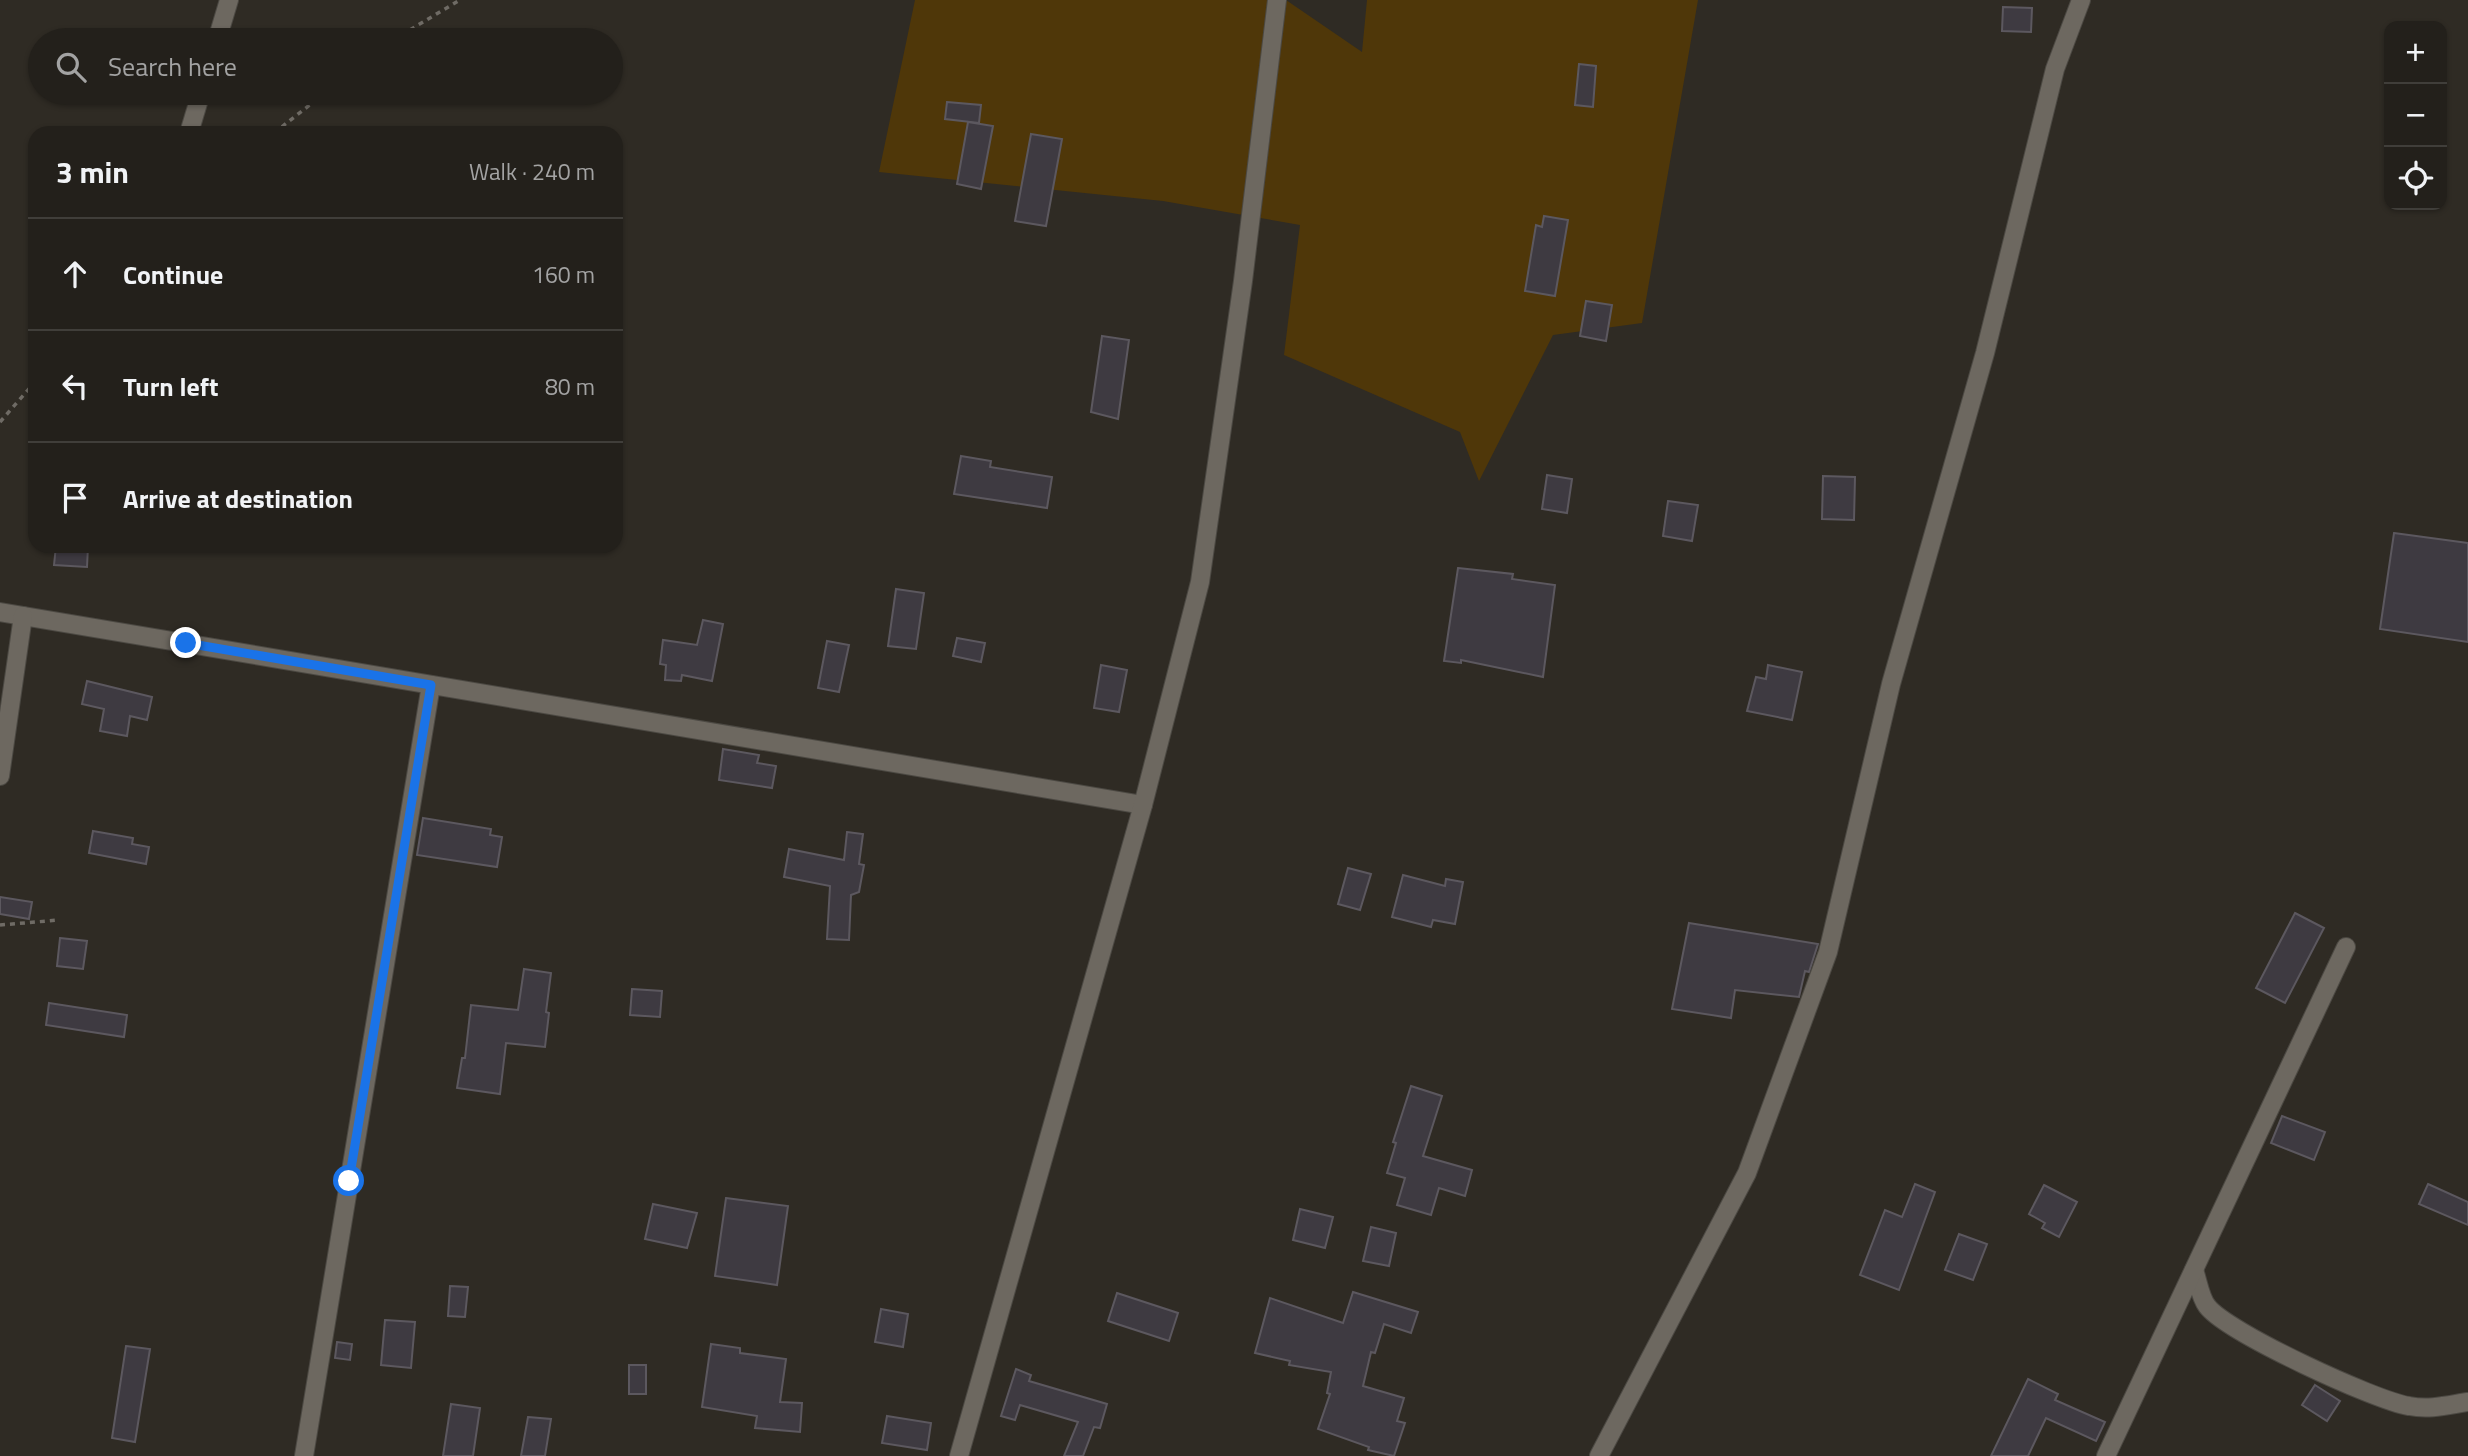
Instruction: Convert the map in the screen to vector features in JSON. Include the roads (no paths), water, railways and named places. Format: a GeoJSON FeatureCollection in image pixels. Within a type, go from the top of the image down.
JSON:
{"type":"FeatureCollection","features":[{"type":"Feature","properties":{"kind":"street"},"geometry":{"type":"LineString","coordinates":[[221,28],[229,0]]}},
{"type":"Feature","properties":{"kind":"street"},"geometry":{"type":"LineString","coordinates":[[959,1456],[1143,805],[1200,582],[1243,281],[1278,0]]}},
{"type":"Feature","properties":{"kind":"street"},"geometry":{"type":"LineString","coordinates":[[1599,1456],[1748,1172],[1828,953],[1891,684],[1985,353],[2054,69],[2081,0]]}},
{"type":"Feature","properties":{"kind":"street"},"geometry":{"type":"LineString","coordinates":[[191,126],[197,105]]}},
{"type":"Feature","properties":{"kind":"street"},"geometry":{"type":"LineString","coordinates":[[0,612],[1143,805]]}},
{"type":"Feature","properties":{"kind":"street"},"geometry":{"type":"LineString","coordinates":[[0,776],[23,616]]}},
{"type":"Feature","properties":{"kind":"street"},"geometry":{"type":"LineString","coordinates":[[304,1456],[431,685]]}},
{"type":"Feature","properties":{"kind":"street"},"geometry":{"type":"LineString","coordinates":[[2106,1456],[2346,947]]}},
{"type":"Feature","properties":{"kind":"street"},"geometry":{"type":"LineString","coordinates":[[2194,1270],[2207,1306],[2259,1342],[2370,1395],[2409,1406],[2441,1408],[2468,1402]]}}]}
